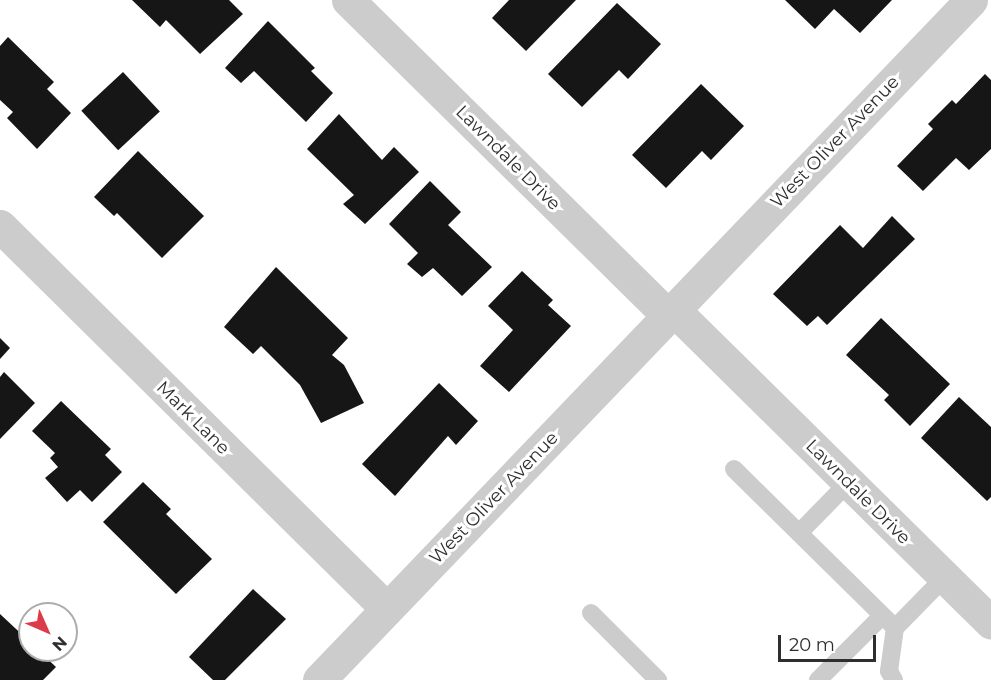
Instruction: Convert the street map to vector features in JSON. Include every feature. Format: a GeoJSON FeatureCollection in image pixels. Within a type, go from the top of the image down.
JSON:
{"type":"FeatureCollection","features":[{"type":"Feature","properties":{"kind":"street","name":"Lawndale Drive"},"geometry":{"type":"LineString","coordinates":[[348,0],[991,623]]}},
{"type":"Feature","properties":{"kind":"street","name":"West Oliver Avenue"},"geometry":{"type":"LineString","coordinates":[[319,680],[971,0]]}},
{"type":"Feature","properties":{"kind":"street","name":"Mark Lane"},"geometry":{"type":"LineString","coordinates":[[0,226],[387,609]]}},
{"type":"Feature","properties":{"kind":"lane"},"geometry":{"type":"LineString","coordinates":[[734,469],[889,622],[889,670],[894,680]]}},
{"type":"Feature","properties":{"kind":"lane"},"geometry":{"type":"LineString","coordinates":[[799,533],[849,483]]}},
{"type":"Feature","properties":{"kind":"lane"},"geometry":{"type":"LineString","coordinates":[[818,680],[945,577]]}},
{"type":"Feature","properties":{"kind":"lane"},"geometry":{"type":"LineString","coordinates":[[591,614],[658,680]]}},
{"type":"Feature","properties":{"kind":"building"},"geometry":{"type":"Polygon","coordinates":[[[132,0],[229,0],[243,14],[200,54],[166,20],[160,27],[132,0]]]}},
{"type":"Feature","properties":{"kind":"building"},"geometry":{"type":"Polygon","coordinates":[[[509,0],[576,0],[526,51],[492,18],[509,0]]]}},
{"type":"Feature","properties":{"kind":"building"},"geometry":{"type":"Polygon","coordinates":[[[785,0],[892,0],[860,33],[834,9],[815,29],[785,0]]]}},
{"type":"Feature","properties":{"kind":"building"},"geometry":{"type":"Polygon","coordinates":[[[617,3],[661,44],[628,79],[619,70],[582,107],[548,74],[617,3]]]}},
{"type":"Feature","properties":{"kind":"building"},"geometry":{"type":"Polygon","coordinates":[[[268,21],[315,68],[311,71],[333,93],[306,122],[254,71],[241,83],[225,68],[268,21]]]}},
{"type":"Feature","properties":{"kind":"building"},"geometry":{"type":"Polygon","coordinates":[[[8,37],[54,82],[47,89],[71,113],[37,149],[7,118],[13,112],[0,100],[0,46],[8,37]]]}},
{"type":"Feature","properties":{"kind":"building"},"geometry":{"type":"Polygon","coordinates":[[[123,72],[160,111],[118,150],[81,111],[123,72]]]}},
{"type":"Feature","properties":{"kind":"building"},"geometry":{"type":"Polygon","coordinates":[[[985,74],[991,80],[991,149],[969,170],[956,158],[923,191],[897,166],[933,129],[928,124],[952,100],[956,104],[985,74]]]}},
{"type":"Feature","properties":{"kind":"building"},"geometry":{"type":"Polygon","coordinates":[[[701,84],[744,126],[711,160],[702,151],[666,188],[632,155],[701,84]]]}},
{"type":"Feature","properties":{"kind":"building"},"geometry":{"type":"Polygon","coordinates":[[[339,114],[382,160],[394,147],[419,172],[365,224],[343,204],[354,195],[307,149],[339,114]]]}},
{"type":"Feature","properties":{"kind":"building"},"geometry":{"type":"Polygon","coordinates":[[[138,151],[204,216],[162,258],[117,213],[114,216],[94,197],[138,151]]]}},
{"type":"Feature","properties":{"kind":"building"},"geometry":{"type":"Polygon","coordinates":[[[430,181],[461,212],[448,225],[492,267],[462,296],[433,268],[422,277],[407,264],[418,253],[389,224],[430,181]]]}},
{"type":"Feature","properties":{"kind":"building"},"geometry":{"type":"Polygon","coordinates":[[[892,216],[915,239],[827,325],[818,316],[807,326],[773,294],[840,225],[863,248],[892,216]]]}},
{"type":"Feature","properties":{"kind":"building"},"geometry":{"type":"Polygon","coordinates":[[[276,267],[348,338],[332,355],[344,365],[364,403],[321,423],[300,385],[261,346],[253,354],[224,327],[276,267]]]}},
{"type":"Feature","properties":{"kind":"building"},"geometry":{"type":"Polygon","coordinates":[[[522,271],[553,300],[548,305],[571,326],[509,392],[480,366],[513,330],[488,306],[522,271]]]}},
{"type":"Feature","properties":{"kind":"building"},"geometry":{"type":"Polygon","coordinates":[[[881,318],[950,384],[910,426],[884,400],[889,395],[846,355],[881,318]]]}},
{"type":"Feature","properties":{"kind":"building"},"geometry":{"type":"Polygon","coordinates":[[[0,338],[10,348],[0,359],[0,338]]]}},
{"type":"Feature","properties":{"kind":"building"},"geometry":{"type":"Polygon","coordinates":[[[4,372],[35,403],[0,439],[0,377],[4,372]]]}},
{"type":"Feature","properties":{"kind":"building"},"geometry":{"type":"Polygon","coordinates":[[[439,383],[478,421],[456,445],[448,436],[395,496],[362,464],[439,383]]]}},
{"type":"Feature","properties":{"kind":"building"},"geometry":{"type":"Polygon","coordinates":[[[959,397],[991,427],[991,497],[987,501],[921,438],[959,397]]]}},
{"type":"Feature","properties":{"kind":"building"},"geometry":{"type":"Polygon","coordinates":[[[61,401],[111,449],[105,455],[122,472],[92,502],[80,490],[67,502],[45,478],[58,467],[50,458],[55,453],[32,431],[61,401]]]}},
{"type":"Feature","properties":{"kind":"building"},"geometry":{"type":"Polygon","coordinates":[[[143,482],[171,509],[166,514],[212,559],[176,594],[103,522],[143,482]]]}},
{"type":"Feature","properties":{"kind":"building"},"geometry":{"type":"Polygon","coordinates":[[[253,589],[286,619],[225,680],[213,680],[189,657],[253,589]]]}},
{"type":"Feature","properties":{"kind":"building"},"geometry":{"type":"Polygon","coordinates":[[[0,614],[18,631],[18,662],[51,662],[56,667],[43,680],[0,680],[0,614]]]}}]}
